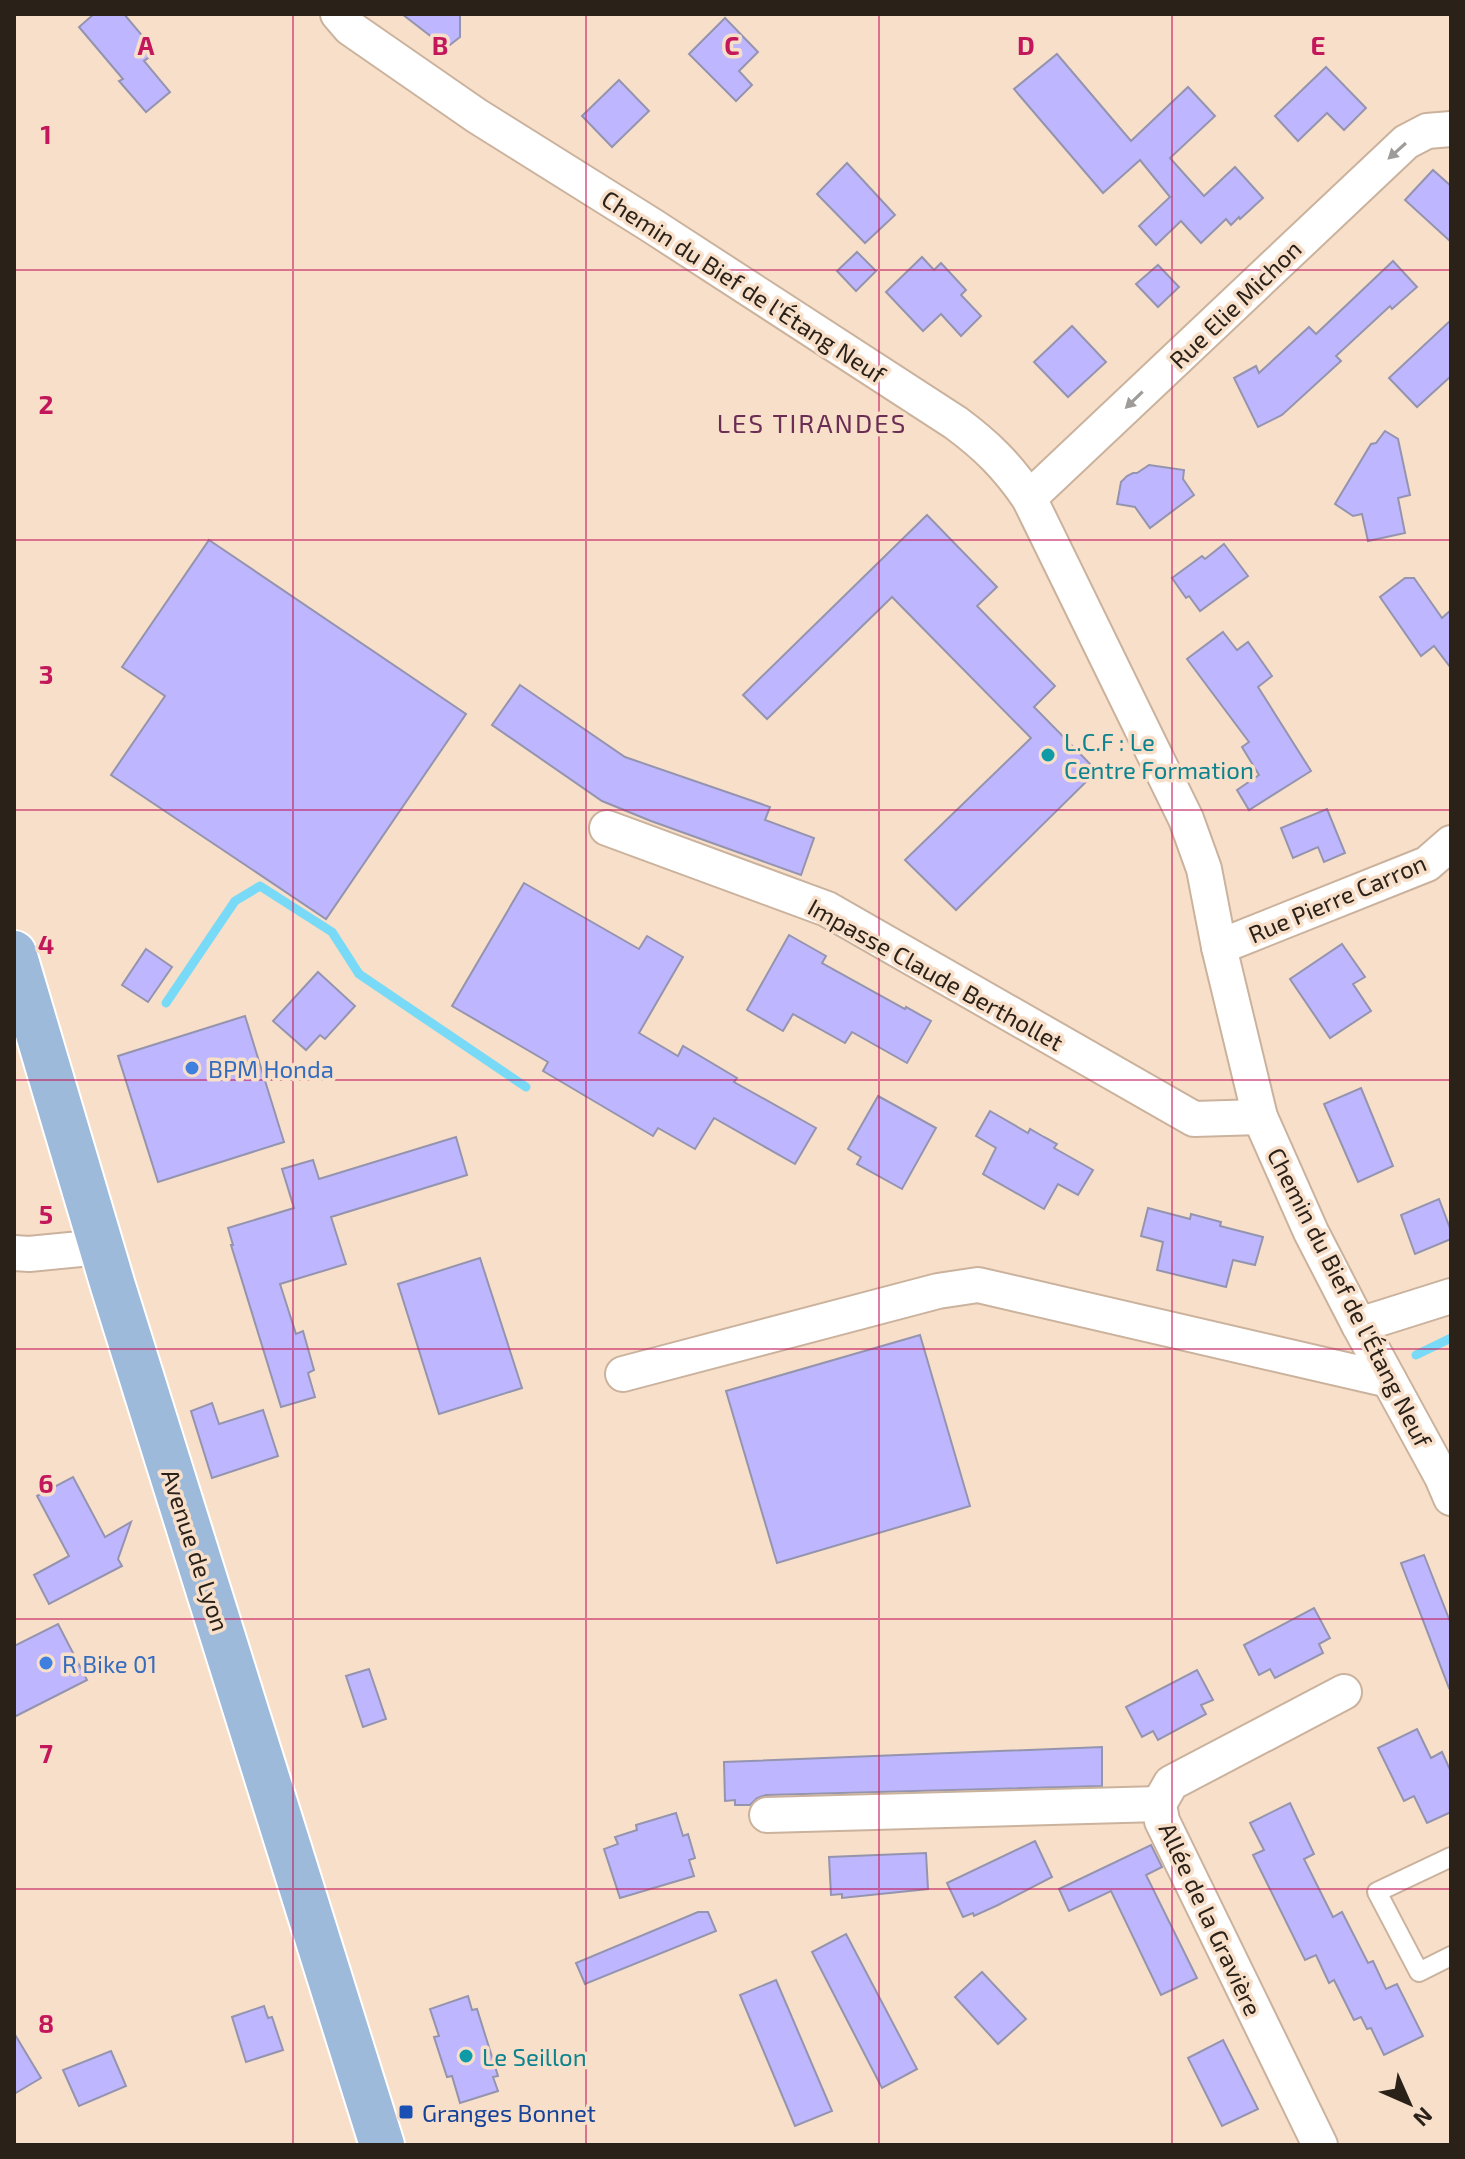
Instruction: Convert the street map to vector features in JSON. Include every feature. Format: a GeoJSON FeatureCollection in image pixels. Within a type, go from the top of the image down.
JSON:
{"type":"FeatureCollection","features":[{"type":"Feature","properties":{"kind":"main road","name":"Avenue de Lyon"},"geometry":{"type":"LineString","coordinates":[[14,953],[101,1247],[382,2145]]}},
{"type":"Feature","properties":{"kind":"street","name":"Chemin du Bief de l'Étang Neuf"},"geometry":{"type":"LineString","coordinates":[[338,14],[350,28],[477,116],[956,423],[985,444],[1012,474],[1029,498],[1186,819],[1204,869],[1219,947],[1260,1117],[1311,1232],[1451,1498]]}},
{"type":"Feature","properties":{"kind":"street","name":"Rue Elie Michon"},"geometry":{"type":"LineString","coordinates":[[1029,498],[1406,142],[1427,131],[1451,129]]}},
{"type":"Feature","properties":{"kind":"street","name":"Impasse Claude Berthollet"},"geometry":{"type":"LineString","coordinates":[[607,828],[827,909],[1194,1119],[1260,1117]]}},
{"type":"Feature","properties":{"kind":"street","name":"Rue Pierre Carron"},"geometry":{"type":"LineString","coordinates":[[1219,947],[1427,864],[1451,843]]}},
{"type":"Feature","properties":{"kind":"street"},"geometry":{"type":"LineString","coordinates":[[14,1253],[101,1247]]}},
{"type":"Feature","properties":{"kind":"street"},"geometry":{"type":"LineString","coordinates":[[623,1374],[938,1291],[978,1285],[1389,1380]]}},
{"type":"Feature","properties":{"kind":"street"},"geometry":{"type":"LineString","coordinates":[[1359,1325],[1451,1296]]}},
{"type":"Feature","properties":{"kind":"street","name":"Allée de la Gravière"},"geometry":{"type":"LineString","coordinates":[[1320,2145],[1162,1821],[1159,1804],[1171,1783],[1344,1692]]}},
{"type":"Feature","properties":{"kind":"street"},"geometry":{"type":"LineString","coordinates":[[767,1815],[1159,1804]]}},
{"type":"Feature","properties":{"kind":"lane"},"geometry":{"type":"LineString","coordinates":[[1451,1857],[1377,1892],[1419,1972],[1451,1956]]}},
{"type":"Feature","properties":{"kind":"building"},"geometry":{"type":"Polygon","coordinates":[[[94,14],[124,14],[156,52],[144,61],[170,92],[146,112],[79,27],[94,14]]]}},
{"type":"Feature","properties":{"kind":"building"},"geometry":{"type":"Polygon","coordinates":[[[402,14],[460,14],[460,37],[446,48],[402,14]]]}},
{"type":"Feature","properties":{"kind":"building"},"geometry":{"type":"Polygon","coordinates":[[[725,18],[758,52],[739,71],[752,85],[736,101],[689,54],[725,18]]]}},
{"type":"Feature","properties":{"kind":"building"},"geometry":{"type":"Polygon","coordinates":[[[1057,54],[1131,141],[1188,87],[1215,116],[1170,158],[1204,196],[1235,167],[1263,198],[1231,225],[1226,219],[1201,243],[1181,221],[1156,245],[1139,226],[1170,197],[1140,160],[1103,193],[1014,89],[1057,54]]]}},
{"type":"Feature","properties":{"kind":"building"},"geometry":{"type":"Polygon","coordinates":[[[1326,67],[1366,108],[1344,130],[1327,113],[1298,141],[1275,116],[1326,67]]]}},
{"type":"Feature","properties":{"kind":"building"},"geometry":{"type":"Polygon","coordinates":[[[619,80],[649,111],[612,147],[582,116],[619,80]]]}},
{"type":"Feature","properties":{"kind":"building"},"geometry":{"type":"Polygon","coordinates":[[[847,163],[895,215],[865,243],[817,194],[847,163]]]}},
{"type":"Feature","properties":{"kind":"building"},"geometry":{"type":"Polygon","coordinates":[[[1433,170],[1451,186],[1451,242],[1405,200],[1433,170]]]}},
{"type":"Feature","properties":{"kind":"building"},"geometry":{"type":"Polygon","coordinates":[[[857,252],[876,271],[856,291],[837,271],[857,252]]]}},
{"type":"Feature","properties":{"kind":"building"},"geometry":{"type":"Polygon","coordinates":[[[922,257],[934,270],[941,263],[966,290],[961,295],[981,316],[961,336],[941,314],[923,331],[886,292],[922,257]]]}},
{"type":"Feature","properties":{"kind":"building"},"geometry":{"type":"Polygon","coordinates":[[[1393,261],[1417,287],[1392,309],[1390,306],[1336,356],[1341,361],[1282,415],[1258,427],[1234,378],[1256,366],[1259,373],[1309,327],[1316,334],[1393,261]]]}},
{"type":"Feature","properties":{"kind":"building"},"geometry":{"type":"Polygon","coordinates":[[[1158,265],[1179,287],[1158,307],[1136,284],[1158,265]]]}},
{"type":"Feature","properties":{"kind":"building"},"geometry":{"type":"Polygon","coordinates":[[[1451,320],[1451,376],[1417,407],[1389,378],[1451,320]]]}},
{"type":"Feature","properties":{"kind":"building"},"geometry":{"type":"Polygon","coordinates":[[[1072,326],[1106,362],[1068,397],[1034,362],[1072,326]]]}},
{"type":"Feature","properties":{"kind":"building"},"geometry":{"type":"Polygon","coordinates":[[[1385,431],[1398,439],[1410,495],[1398,498],[1405,533],[1368,541],[1362,514],[1353,516],[1335,504],[1371,444],[1376,443],[1385,431]]]}},
{"type":"Feature","properties":{"kind":"building"},"geometry":{"type":"Polygon","coordinates":[[[1149,465],[1184,470],[1183,479],[1194,495],[1150,528],[1135,507],[1117,504],[1121,482],[1149,465]]]}},
{"type":"Feature","properties":{"kind":"building"},"geometry":{"type":"Polygon","coordinates":[[[927,515],[997,587],[977,606],[1055,686],[1034,707],[1097,771],[956,910],[905,860],[1031,738],[892,597],[767,719],[743,695],[927,515]]]}},
{"type":"Feature","properties":{"kind":"building"},"geometry":{"type":"Polygon","coordinates":[[[209,540],[466,714],[326,919],[111,775],[165,696],[122,667],[209,540]]]}},
{"type":"Feature","properties":{"kind":"building"},"geometry":{"type":"Polygon","coordinates":[[[1224,544],[1248,576],[1200,611],[1172,578],[1224,544]]]}},
{"type":"Feature","properties":{"kind":"building"},"geometry":{"type":"Polygon","coordinates":[[[1405,578],[1414,578],[1442,618],[1451,610],[1451,668],[1434,646],[1421,656],[1380,597],[1405,578]]]}},
{"type":"Feature","properties":{"kind":"building"},"geometry":{"type":"Polygon","coordinates":[[[1223,632],[1237,650],[1248,642],[1272,676],[1258,687],[1311,771],[1249,810],[1237,790],[1259,775],[1242,747],[1249,742],[1187,659],[1223,632]]]}},
{"type":"Feature","properties":{"kind":"building"},"geometry":{"type":"Polygon","coordinates":[[[520,685],[625,757],[770,807],[765,820],[814,838],[801,875],[602,801],[492,725],[520,685]]]}},
{"type":"Feature","properties":{"kind":"building"},"geometry":{"type":"Polygon","coordinates":[[[1327,809],[1345,853],[1324,862],[1318,847],[1293,858],[1281,828],[1327,809]]]}},
{"type":"Feature","properties":{"kind":"building"},"geometry":{"type":"Polygon","coordinates":[[[524,883],[639,949],[647,936],[683,957],[639,1033],[678,1056],[683,1046],[737,1078],[734,1082],[816,1128],[795,1164],[714,1118],[695,1149],[658,1128],[653,1136],[543,1071],[548,1062],[452,1006],[524,883]]]}},
{"type":"Feature","properties":{"kind":"building"},"geometry":{"type":"Polygon","coordinates":[[[789,935],[826,956],[822,963],[931,1021],[907,1063],[852,1032],[845,1043],[793,1014],[783,1031],[747,1010],[789,935]]]}},
{"type":"Feature","properties":{"kind":"building"},"geometry":{"type":"Polygon","coordinates":[[[1342,944],[1365,977],[1353,984],[1371,1011],[1330,1038],[1290,979],[1342,944]]]}},
{"type":"Feature","properties":{"kind":"building"},"geometry":{"type":"Polygon","coordinates":[[[146,949],[172,967],[148,1002],[122,985],[146,949]]]}},
{"type":"Feature","properties":{"kind":"building"},"geometry":{"type":"Polygon","coordinates":[[[318,972],[355,1006],[325,1039],[320,1035],[306,1050],[273,1021],[318,972]]]}},
{"type":"Feature","properties":{"kind":"building"},"geometry":{"type":"Polygon","coordinates":[[[245,1016],[284,1142],[158,1182],[118,1056],[245,1016]]]}},
{"type":"Feature","properties":{"kind":"building"},"geometry":{"type":"Polygon","coordinates":[[[1361,1088],[1393,1166],[1358,1182],[1324,1104],[1361,1088]]]}},
{"type":"Feature","properties":{"kind":"building"},"geometry":{"type":"Polygon","coordinates":[[[878,1096],[936,1128],[902,1189],[857,1164],[861,1157],[848,1149],[878,1096]]]}},
{"type":"Feature","properties":{"kind":"building"},"geometry":{"type":"Polygon","coordinates":[[[990,1111],[1028,1133],[1030,1129],[1057,1144],[1054,1148],[1093,1170],[1078,1195],[1058,1184],[1044,1209],[983,1174],[996,1148],[976,1136],[990,1111]]]}},
{"type":"Feature","properties":{"kind":"building"},"geometry":{"type":"Polygon","coordinates":[[[456,1137],[467,1175],[331,1217],[346,1264],[280,1284],[296,1334],[303,1331],[314,1370],[308,1373],[315,1397],[281,1407],[228,1228],[294,1208],[282,1169],[313,1160],[319,1179],[456,1137]]]}},
{"type":"Feature","properties":{"kind":"building"},"geometry":{"type":"Polygon","coordinates":[[[1439,1199],[1451,1239],[1415,1254],[1401,1215],[1439,1199]]]}},
{"type":"Feature","properties":{"kind":"building"},"geometry":{"type":"Polygon","coordinates":[[[1148,1208],[1190,1219],[1191,1214],[1221,1222],[1220,1226],[1263,1237],[1255,1265],[1233,1260],[1226,1287],[1157,1270],[1163,1242],[1141,1236],[1148,1208]]]}},
{"type":"Feature","properties":{"kind":"building"},"geometry":{"type":"Polygon","coordinates":[[[480,1258],[522,1388],[439,1414],[398,1284],[480,1258]]]}},
{"type":"Feature","properties":{"kind":"building"},"geometry":{"type":"Polygon","coordinates":[[[920,1335],[970,1506],[777,1563],[726,1391],[920,1335]]]}},
{"type":"Feature","properties":{"kind":"building"},"geometry":{"type":"Polygon","coordinates":[[[212,1403],[219,1424],[263,1410],[278,1456],[212,1478],[191,1411],[212,1403]]]}},
{"type":"Feature","properties":{"kind":"building"},"geometry":{"type":"Polygon","coordinates":[[[73,1477],[105,1537],[131,1522],[118,1559],[122,1566],[49,1604],[34,1575],[69,1556],[37,1496],[73,1477]]]}},
{"type":"Feature","properties":{"kind":"building"},"geometry":{"type":"Polygon","coordinates":[[[1424,1555],[1451,1624],[1449,1688],[1401,1563],[1424,1555]]]}},
{"type":"Feature","properties":{"kind":"building"},"geometry":{"type":"Polygon","coordinates":[[[1314,1608],[1330,1638],[1319,1644],[1323,1653],[1275,1678],[1270,1669],[1259,1675],[1244,1645],[1314,1608]]]}},
{"type":"Feature","properties":{"kind":"building","name":"R Bike 01"},"geometry":{"type":"Polygon","coordinates":[[[58,1624],[87,1680],[14,1717],[14,1646],[58,1624]]]}},
{"type":"Feature","properties":{"kind":"building"},"geometry":{"type":"Polygon","coordinates":[[[369,1669],[386,1719],[363,1727],[346,1676],[369,1669]]]}},
{"type":"Feature","properties":{"kind":"building"},"geometry":{"type":"Polygon","coordinates":[[[1197,1670],[1213,1700],[1201,1705],[1206,1714],[1158,1740],[1153,1731],[1142,1737],[1126,1707],[1197,1670]]]}},
{"type":"Feature","properties":{"kind":"building"},"geometry":{"type":"Polygon","coordinates":[[[1417,1729],[1431,1758],[1442,1752],[1451,1772],[1451,1812],[1427,1823],[1414,1796],[1404,1801],[1378,1748],[1417,1729]]]}},
{"type":"Feature","properties":{"kind":"building"},"geometry":{"type":"Polygon","coordinates":[[[1102,1747],[1102,1786],[766,1795],[750,1805],[735,1805],[735,1800],[725,1801],[724,1762],[1102,1747]]]}},
{"type":"Feature","properties":{"kind":"building"},"geometry":{"type":"Polygon","coordinates":[[[1290,1803],[1314,1854],[1304,1859],[1333,1917],[1342,1912],[1368,1963],[1373,1961],[1386,1989],[1397,1984],[1423,2036],[1384,2055],[1371,2028],[1367,2029],[1361,2017],[1354,2020],[1334,1980],[1329,1983],[1316,1955],[1305,1960],[1253,1855],[1264,1850],[1250,1823],[1290,1803]]]}},
{"type":"Feature","properties":{"kind":"building"},"geometry":{"type":"Polygon","coordinates":[[[676,1813],[683,1836],[688,1834],[695,1858],[689,1860],[694,1876],[620,1898],[604,1849],[618,1844],[615,1837],[637,1830],[636,1825],[676,1813]]]}},
{"type":"Feature","properties":{"kind":"building"},"geometry":{"type":"Polygon","coordinates":[[[1035,1841],[1052,1877],[974,1916],[973,1913],[963,1917],[947,1883],[1035,1841]]]}},
{"type":"Feature","properties":{"kind":"building"},"geometry":{"type":"Polygon","coordinates":[[[1151,1845],[1162,1867],[1146,1875],[1197,1978],[1161,1995],[1111,1891],[1069,1911],[1059,1889],[1151,1845]]]}},
{"type":"Feature","properties":{"kind":"building"},"geometry":{"type":"Polygon","coordinates":[[[926,1853],[928,1889],[842,1898],[842,1894],[831,1895],[829,1857],[926,1853]]]}},
{"type":"Feature","properties":{"kind":"building"},"geometry":{"type":"Polygon","coordinates":[[[698,1912],[708,1912],[716,1931],[585,1984],[576,1963],[698,1912]]]}},
{"type":"Feature","properties":{"kind":"building"},"geometry":{"type":"Polygon","coordinates":[[[846,1934],[917,2069],[882,2088],[812,1952],[846,1934]]]}},
{"type":"Feature","properties":{"kind":"building"},"geometry":{"type":"Polygon","coordinates":[[[982,1972],[1026,2019],[998,2044],[955,1997],[982,1972]]]}},
{"type":"Feature","properties":{"kind":"building"},"geometry":{"type":"Polygon","coordinates":[[[776,1980],[832,2111],[795,2126],[740,1995],[776,1980]]]}},
{"type":"Feature","properties":{"kind":"building","name":"Le Seillon"},"geometry":{"type":"Polygon","coordinates":[[[468,1996],[472,2010],[477,2009],[498,2076],[493,2077],[498,2091],[460,2103],[452,2076],[447,2077],[434,2037],[439,2036],[430,2009],[468,1996]]]}},
{"type":"Feature","properties":{"kind":"building"},"geometry":{"type":"Polygon","coordinates":[[[264,2006],[268,2018],[272,2017],[283,2050],[246,2062],[232,2017],[264,2006]]]}},
{"type":"Feature","properties":{"kind":"building"},"geometry":{"type":"Polygon","coordinates":[[[14,2033],[41,2078],[14,2094],[14,2033]]]}},
{"type":"Feature","properties":{"kind":"building"},"geometry":{"type":"Polygon","coordinates":[[[1223,2040],[1258,2109],[1222,2126],[1188,2058],[1223,2040]]]}},
{"type":"Feature","properties":{"kind":"building"},"geometry":{"type":"Polygon","coordinates":[[[111,2051],[126,2086],[79,2106],[63,2070],[111,2051]]]}},
{"type":"Feature","properties":{"kind":"waterway"},"geometry":{"type":"LineString","coordinates":[[166,1003],[235,901],[260,886],[332,932],[359,974],[526,1087]]}},
{"type":"Feature","properties":{"kind":"waterway"},"geometry":{"type":"LineString","coordinates":[[1416,1355],[1451,1338]]}},
{"type":"Feature","properties":{"kind":"place","name":"L.C.F : Le Centre Formation"},"geometry":{"type":"Point","coordinates":[1048,755]}},
{"type":"Feature","properties":{"kind":"place","name":"BPM Honda"},"geometry":{"type":"Point","coordinates":[192,1068]}},
{"type":"Feature","properties":{"kind":"place","name":"R Bike 01"},"geometry":{"type":"Point","coordinates":[46,1663]}},
{"type":"Feature","properties":{"kind":"place","name":"Le Seillon"},"geometry":{"type":"Point","coordinates":[466,2056]}},
{"type":"Feature","properties":{"kind":"place","name":"Granges Bonnet"},"geometry":{"type":"Point","coordinates":[406,2112]}},
{"type":"Feature","properties":{"kind":"district","name":"LES TIRANDES"},"geometry":{"type":"Point","coordinates":[812,422]}}]}
